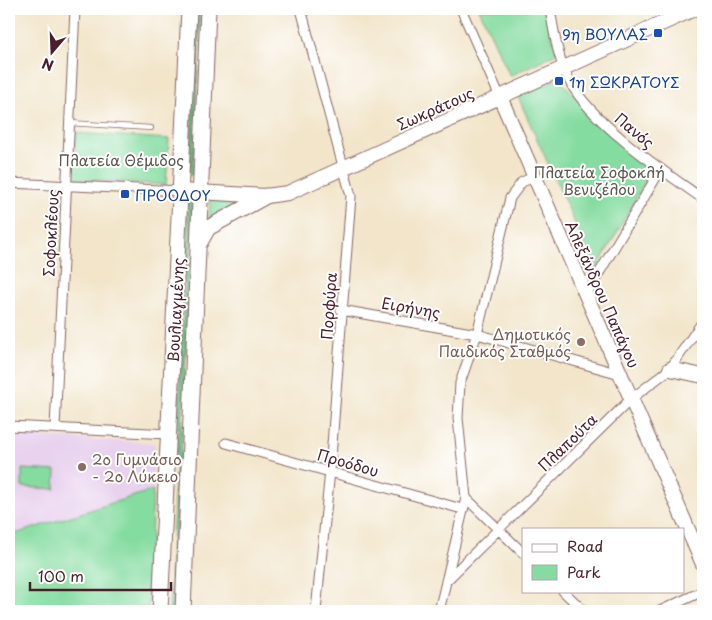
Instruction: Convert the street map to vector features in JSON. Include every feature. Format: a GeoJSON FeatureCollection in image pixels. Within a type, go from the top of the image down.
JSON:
{"type":"FeatureCollection","features":[{"type":"Feature","properties":{"kind":"main road","name":"Βουλιαγμένης"},"geometry":{"type":"LineString","coordinates":[[160,611],[189,9]]}},
{"type":"Feature","properties":{"kind":"main road","name":"Βουλιαγμένης"},"geometry":{"type":"LineString","coordinates":[[183,611],[208,9]]}},
{"type":"Feature","properties":{"kind":"main road"},"geometry":{"type":"LineString","coordinates":[[198,248],[208,228],[266,196]]}},
{"type":"Feature","properties":{"kind":"street","name":"Σοφοκλέους"},"geometry":{"type":"LineString","coordinates":[[56,428],[75,9]]}},
{"type":"Feature","properties":{"kind":"street","name":"Πορφύρα"},"geometry":{"type":"LineString","coordinates":[[301,9],[345,167],[351,196],[330,471],[316,611]]}},
{"type":"Feature","properties":{"kind":"street","name":"Αλεξάνδρου Παπάγου"},"geometry":{"type":"LineString","coordinates":[[461,9],[703,564]]}},
{"type":"Feature","properties":{"kind":"street","name":"Πανός"},"geometry":{"type":"LineString","coordinates":[[550,9],[564,68],[578,94],[594,114],[660,169],[703,199]]}},
{"type":"Feature","properties":{"kind":"street","name":"Σωκράτους"},"geometry":{"type":"LineString","coordinates":[[181,191],[266,196],[288,193],[694,9]]}},
{"type":"Feature","properties":{"kind":"street"},"geometry":{"type":"LineString","coordinates":[[586,295],[660,169]]}},
{"type":"Feature","properties":{"kind":"street"},"geometry":{"type":"LineString","coordinates":[[439,611],[466,498],[458,418],[460,383],[477,334],[510,198],[522,182],[534,177]]}},
{"type":"Feature","properties":{"kind":"street"},"geometry":{"type":"LineString","coordinates":[[9,184],[181,191]]}},
{"type":"Feature","properties":{"kind":"street","name":"Ειρήνης"},"geometry":{"type":"LineString","coordinates":[[341,310],[422,322],[477,334],[620,374]]}},
{"type":"Feature","properties":{"kind":"street","name":"Πλαπούτα"},"geometry":{"type":"LineString","coordinates":[[446,581],[631,399],[670,369],[703,321]]}},
{"type":"Feature","properties":{"kind":"street"},"geometry":{"type":"LineString","coordinates":[[670,369],[703,376]]}},
{"type":"Feature","properties":{"kind":"street"},"geometry":{"type":"LineString","coordinates":[[9,426],[169,434]]}},
{"type":"Feature","properties":{"kind":"street","name":"Προόδου"},"geometry":{"type":"LineString","coordinates":[[226,443],[462,509]]}},
{"type":"Feature","properties":{"kind":"street"},"geometry":{"type":"LineString","coordinates":[[466,498],[522,552]]}},
{"type":"Feature","properties":{"kind":"street"},"geometry":{"type":"LineString","coordinates":[[660,611],[703,591]]}},
{"type":"Feature","properties":{"kind":"street"},"geometry":{"type":"LineString","coordinates":[[564,592],[584,611]]}},
{"type":"Feature","properties":{"kind":"lane"},"geometry":{"type":"LineString","coordinates":[[69,123],[150,128]]}},
{"type":"Feature","properties":{"kind":"shaded area","name":"2ο Γυμνάσιο - 2ο Λύκειο"},"geometry":{"type":"Polygon","coordinates":[[[9,435],[155,443],[153,490],[9,536],[9,435]]]}},
{"type":"Feature","properties":{"kind":"green space"},"geometry":{"type":"Polygon","coordinates":[[[197,9],[201,9],[193,175],[189,175],[197,9]]]}},
{"type":"Feature","properties":{"kind":"green space"},"geometry":{"type":"Polygon","coordinates":[[[479,9],[544,9],[557,53],[510,76],[479,9]]]}},
{"type":"Feature","properties":{"kind":"green space","name":"Πλατεία Σοφοκλή Βενιζέλου"},"geometry":{"type":"Polygon","coordinates":[[[559,78],[605,130],[652,170],[596,270],[518,97],[559,78]]]}},
{"type":"Feature","properties":{"kind":"green space","name":"Πλατεία Θέμιδος"},"geometry":{"type":"Polygon","coordinates":[[[76,133],[169,139],[166,185],[73,179],[76,133]]]}},
{"type":"Feature","properties":{"kind":"green space"},"geometry":{"type":"Polygon","coordinates":[[[191,199],[193,209],[174,611],[169,611],[188,202],[191,199]]]}},
{"type":"Feature","properties":{"kind":"green space"},"geometry":{"type":"Polygon","coordinates":[[[210,200],[239,201],[239,204],[209,220],[210,200]]]}},
{"type":"Feature","properties":{"kind":"green space"},"geometry":{"type":"Polygon","coordinates":[[[22,469],[56,471],[55,489],[22,487],[22,469]]]}},
{"type":"Feature","properties":{"kind":"green space"},"geometry":{"type":"Polygon","coordinates":[[[153,490],[148,611],[9,611],[9,536],[153,490]]]}},
{"type":"Feature","properties":{"kind":"place","name":"9η ΒΟΥΛΑΣ"},"geometry":{"type":"Point","coordinates":[658,33]}},
{"type":"Feature","properties":{"kind":"place","name":"1η ΣΩΚΡΑΤΟΥΣ"},"geometry":{"type":"Point","coordinates":[559,81]}},
{"type":"Feature","properties":{"kind":"place","name":"ΠΡΟΟΔΟΥ"},"geometry":{"type":"Point","coordinates":[125,194]}},
{"type":"Feature","properties":{"kind":"place","name":"Δημοτικός Παιδικός Σταθμός"},"geometry":{"type":"Point","coordinates":[581,342]}},
{"type":"Feature","properties":{"kind":"place","name":"2ο Γυμνάσιο - 2ο Λύκειο"},"geometry":{"type":"Point","coordinates":[82,467]}}]}
